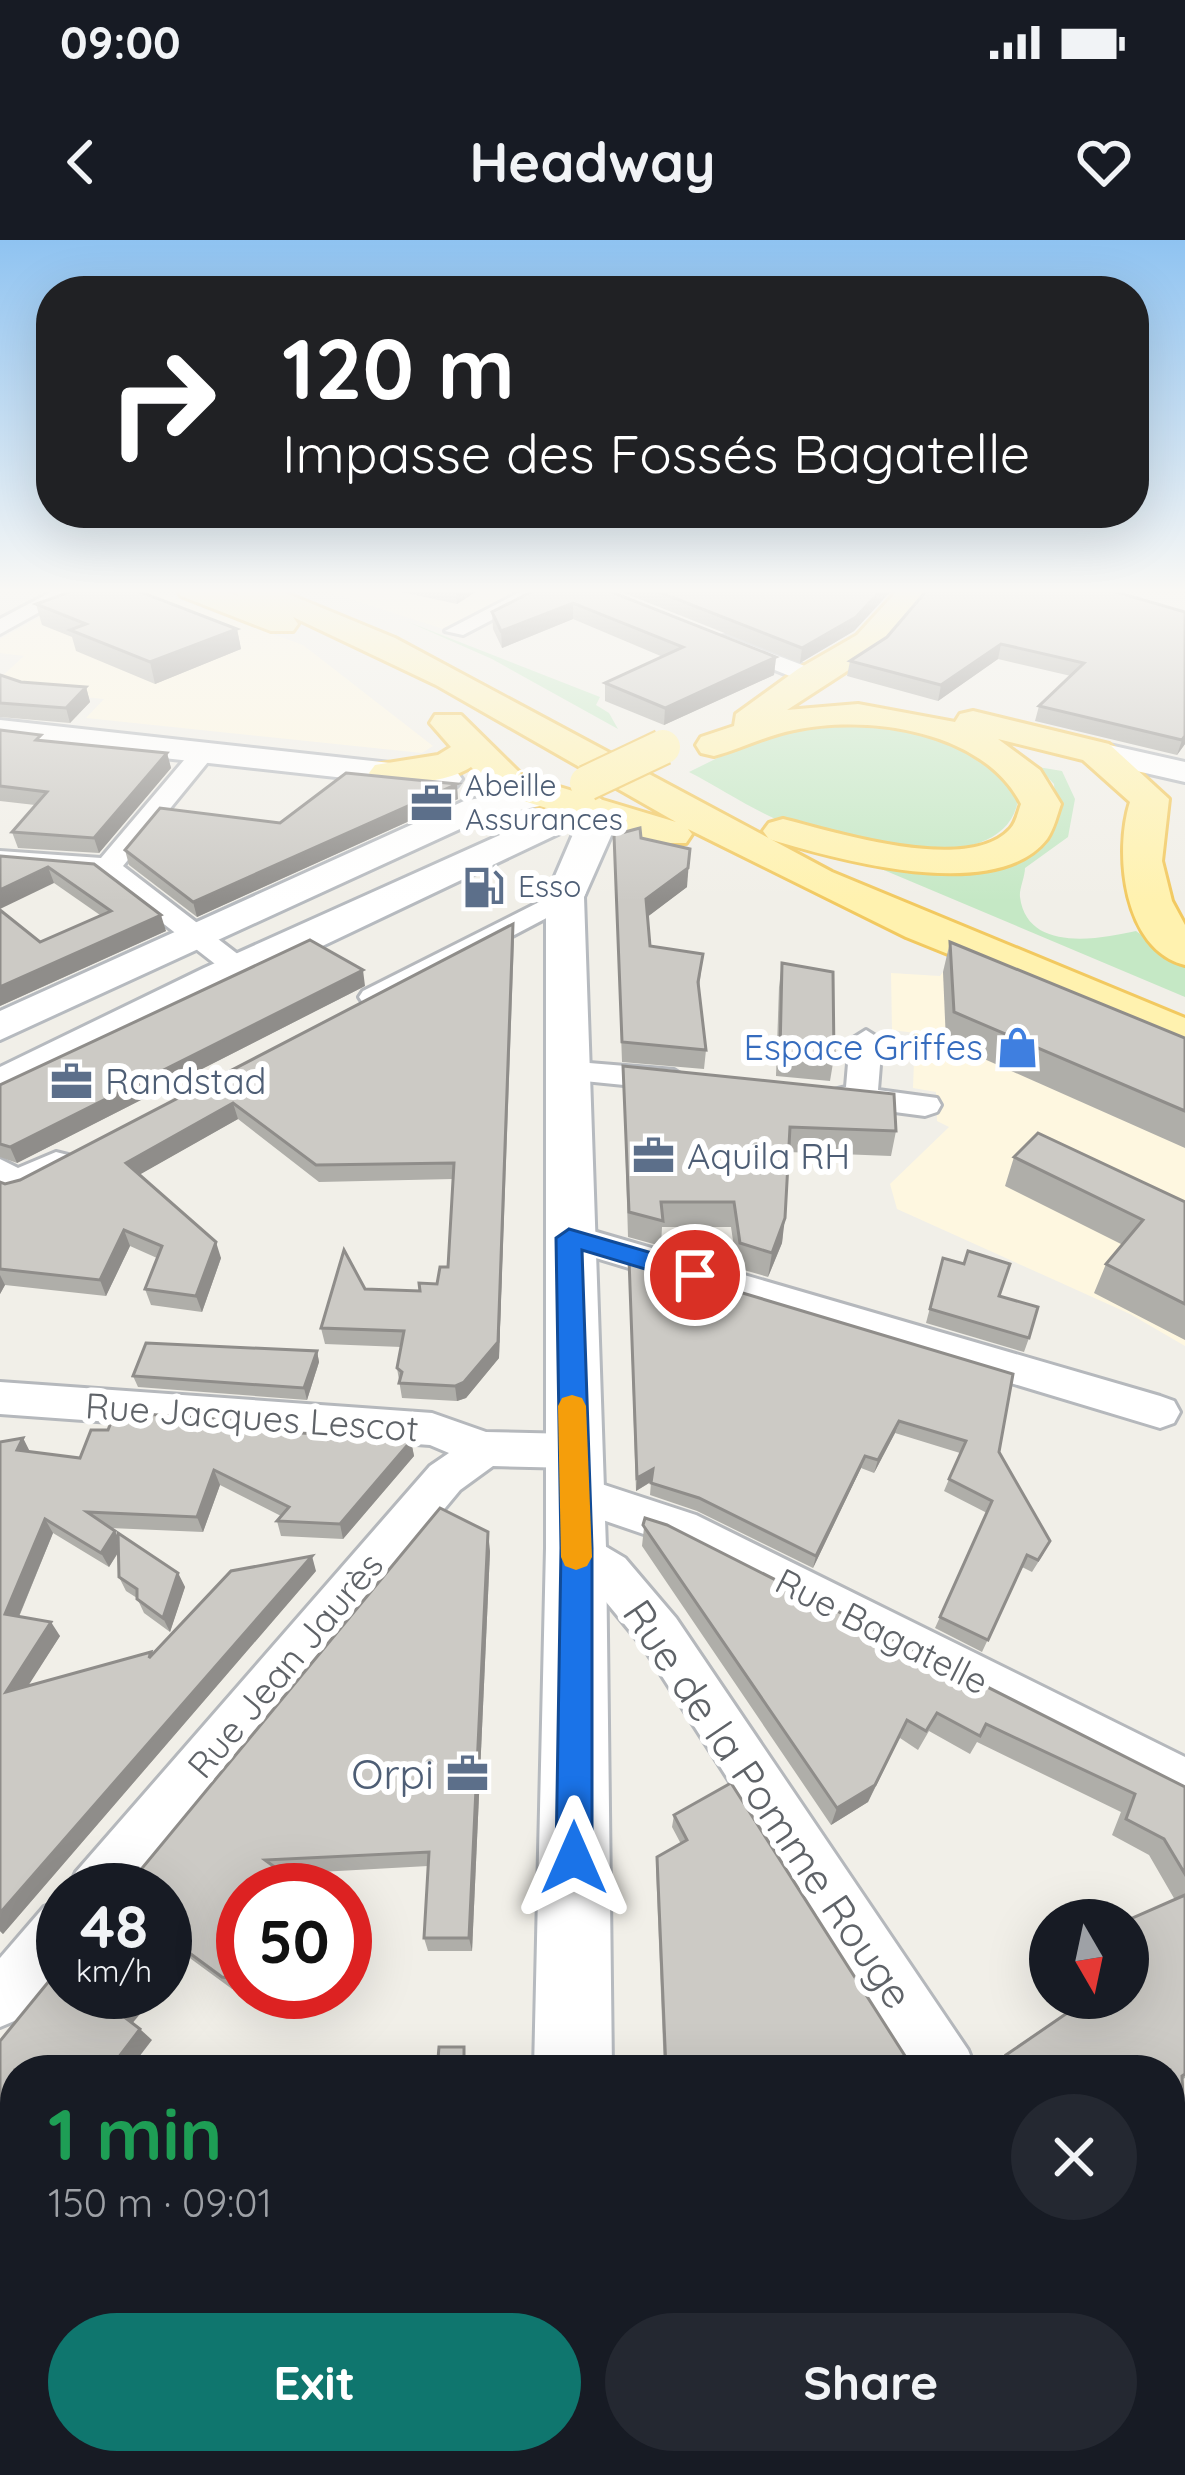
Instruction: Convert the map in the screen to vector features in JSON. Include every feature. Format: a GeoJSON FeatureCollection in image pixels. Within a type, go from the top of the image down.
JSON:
{"type":"FeatureCollection","features":[{"type":"Feature","properties":{"kind":"main road"},"geometry":{"type":"LineString","coordinates":[[405,693],[460,736],[508,784],[542,796]]}},
{"type":"Feature","properties":{"kind":"main road"},"geometry":{"type":"LineString","coordinates":[[480,693],[800,873],[1185,1035]]}},
{"type":"Feature","properties":{"kind":"main road"},"geometry":{"type":"LineString","coordinates":[[525,693],[769,827],[916,897],[1185,1004]]}},
{"type":"Feature","properties":{"kind":"main road"},"geometry":{"type":"LineString","coordinates":[[0,1085],[132,1016],[596,808],[781,693]]}},
{"type":"Feature","properties":{"kind":"main road"},"geometry":{"type":"LineString","coordinates":[[822,693],[854,710],[1147,779],[1185,772]]}},
{"type":"Feature","properties":{"kind":"main road"},"geometry":{"type":"LineString","coordinates":[[851,693],[1147,779]]}},
{"type":"Feature","properties":{"kind":"main road"},"geometry":{"type":"LineString","coordinates":[[694,744],[796,718],[903,718],[1005,755],[1020,767],[1041,804],[1033,831],[1001,852],[932,861],[857,852],[769,827]]}},
{"type":"Feature","properties":{"kind":"main road"},"geometry":{"type":"LineString","coordinates":[[0,730],[388,772],[596,808],[658,828],[884,932],[1185,1053]]}},
{"type":"Feature","properties":{"kind":"main road"},"geometry":{"type":"LineString","coordinates":[[388,772],[448,765],[460,736]]}},
{"type":"Feature","properties":{"kind":"main road"},"geometry":{"type":"LineString","coordinates":[[1147,779],[1142,821],[1144,885],[1156,922],[1185,952]]}},
{"type":"Feature","properties":{"kind":"main road"},"geometry":{"type":"LineString","coordinates":[[0,1027],[476,808],[542,796]]}},
{"type":"Feature","properties":{"kind":"main road"},"geometry":{"type":"LineString","coordinates":[[542,796],[525,817],[529,835],[565,897]]}},
{"type":"Feature","properties":{"kind":"main road"},"geometry":{"type":"LineString","coordinates":[[574,2055],[574,1498],[565,897],[596,808]]}},
{"type":"Feature","properties":{"kind":"street"},"geometry":{"type":"LineString","coordinates":[[108,867],[205,751]]}},
{"type":"Feature","properties":{"kind":"street"},"geometry":{"type":"LineString","coordinates":[[0,859],[108,867],[238,968]]}},
{"type":"Feature","properties":{"kind":"street"},"geometry":{"type":"LineString","coordinates":[[352,1008],[565,897]]}},
{"type":"Feature","properties":{"kind":"street"},"geometry":{"type":"LineString","coordinates":[[861,1098],[866,1040]]}},
{"type":"Feature","properties":{"kind":"street"},"geometry":{"type":"LineString","coordinates":[[566,1071],[706,1083]]}},
{"type":"Feature","properties":{"kind":"street"},"geometry":{"type":"LineString","coordinates":[[817,1094],[925,1105]]}},
{"type":"Feature","properties":{"kind":"street"},"geometry":{"type":"LineString","coordinates":[[0,1171],[14,1184],[77,1151]]}},
{"type":"Feature","properties":{"kind":"street"},"geometry":{"type":"LineString","coordinates":[[569,1238],[1160,1412]]}},
{"type":"Feature","properties":{"kind":"street","name":"Rue Jacques Lescot"},"geometry":{"type":"LineString","coordinates":[[2,1401],[432,1429],[485,1449],[574,1498]]}},
{"type":"Feature","properties":{"kind":"street","name":"Rue Jean Jaurès"},"geometry":{"type":"LineString","coordinates":[[117,1863],[445,1478],[485,1449]]}},
{"type":"Feature","properties":{"kind":"street","name":"Rue Bagatelle"},"geometry":{"type":"LineString","coordinates":[[574,1498],[681,1528],[1185,1783]]}},
{"type":"Feature","properties":{"kind":"street","name":"Rue de la Pomme Rouge"},"geometry":{"type":"LineString","coordinates":[[574,1498],[609,1572],[660,1633],[938,2055]]}},
{"type":"Feature","properties":{"kind":"street"},"geometry":{"type":"LineString","coordinates":[[2,1994],[36,1956]]}},
{"type":"Feature","properties":{"kind":"shaded area"},"geometry":{"type":"Polygon","coordinates":[[[45,693],[365,693],[433,746],[422,753],[86,718],[104,699],[45,693]]]}},
{"type":"Feature","properties":{"kind":"shaded area"},"geometry":{"type":"Polygon","coordinates":[[[943,972],[1185,1073],[1185,1346],[1130,1314],[897,1209],[890,1184],[949,1127],[937,1121],[936,1092],[913,1088],[915,1033],[892,1030],[891,973],[940,976],[943,972]]]}},
{"type":"Feature","properties":{"kind":"green space"},"geometry":{"type":"Polygon","coordinates":[[[554,693],[600,697],[596,705],[609,713],[618,729],[554,693]]]}},
{"type":"Feature","properties":{"kind":"green space"},"geometry":{"type":"Polygon","coordinates":[[[845,721],[914,728],[978,750],[1019,788],[1012,818],[992,837],[964,847],[892,849],[797,828],[689,772],[766,734],[845,721]]]}},
{"type":"Feature","properties":{"kind":"green space"},"geometry":{"type":"Polygon","coordinates":[[[1038,767],[1062,771],[1075,799],[1068,837],[1025,868],[1020,894],[1026,915],[1036,927],[1067,938],[1136,931],[1185,967],[1185,997],[860,860],[961,862],[1037,849],[1050,839],[1056,812],[1054,784],[1038,767]]]}},
{"type":"Feature","properties":{"kind":"building"},"geometry":{"type":"Polygon","coordinates":[[[0,693],[80,693],[66,708],[0,703],[0,693]]]}},
{"type":"Feature","properties":{"kind":"building"},"geometry":{"type":"Polygon","coordinates":[[[630,693],[697,693],[665,708],[630,693]]]}},
{"type":"Feature","properties":{"kind":"building"},"geometry":{"type":"Polygon","coordinates":[[[1052,693],[1185,693],[1185,736],[1182,740],[1039,706],[1052,693]]]}},
{"type":"Feature","properties":{"kind":"building"},"geometry":{"type":"Polygon","coordinates":[[[0,730],[41,735],[36,740],[167,753],[94,838],[12,832],[47,792],[0,786],[0,730]]]}},
{"type":"Feature","properties":{"kind":"building"},"geometry":{"type":"Polygon","coordinates":[[[346,773],[457,784],[193,902],[125,850],[160,808],[280,823],[346,773]]]}},
{"type":"Feature","properties":{"kind":"building"},"geometry":{"type":"Polygon","coordinates":[[[640,828],[641,838],[690,849],[688,868],[646,899],[650,946],[703,954],[698,982],[706,1050],[622,1042],[614,835],[640,828]]]}},
{"type":"Feature","properties":{"kind":"building"},"geometry":{"type":"Polygon","coordinates":[[[0,856],[94,864],[161,915],[0,987],[0,910],[40,942],[111,911],[48,867],[0,890],[0,856]]]}},
{"type":"Feature","properties":{"kind":"building"},"geometry":{"type":"Polygon","coordinates":[[[513,924],[498,1342],[464,1382],[455,1386],[399,1383],[404,1331],[321,1328],[344,1250],[365,1289],[420,1291],[419,1283],[437,1284],[440,1267],[448,1267],[454,1163],[316,1165],[233,1103],[126,1163],[216,1242],[196,1296],[145,1289],[162,1246],[124,1230],[100,1280],[0,1269],[0,1182],[20,1180],[513,924]]]}},
{"type":"Feature","properties":{"kind":"building"},"geometry":{"type":"Polygon","coordinates":[[[310,940],[363,970],[10,1147],[0,1144],[0,1085],[310,940]]]}},
{"type":"Feature","properties":{"kind":"building"},"geometry":{"type":"Polygon","coordinates":[[[950,942],[1185,1038],[1185,1111],[954,1012],[950,942]]]}},
{"type":"Feature","properties":{"kind":"building"},"geometry":{"type":"Polygon","coordinates":[[[782,963],[833,972],[834,1057],[780,1052],[782,963]]]}},
{"type":"Feature","properties":{"kind":"building"},"geometry":{"type":"Polygon","coordinates":[[[623,1066],[894,1094],[896,1131],[790,1127],[785,1218],[772,1253],[740,1243],[734,1202],[661,1202],[663,1221],[629,1212],[623,1066]]]}},
{"type":"Feature","properties":{"kind":"building"},"geometry":{"type":"Polygon","coordinates":[[[1038,1133],[1185,1202],[1185,1304],[1106,1264],[1143,1220],[1014,1157],[1038,1133]]]}},
{"type":"Feature","properties":{"kind":"building"},"geometry":{"type":"Polygon","coordinates":[[[968,1251],[1010,1264],[999,1296],[1038,1307],[1029,1338],[930,1309],[943,1258],[964,1264],[968,1251]]]}},
{"type":"Feature","properties":{"kind":"building"},"geometry":{"type":"Polygon","coordinates":[[[629,1259],[1013,1374],[999,1452],[1050,1541],[1038,1560],[1027,1555],[988,1640],[940,1617],[992,1501],[949,1479],[966,1441],[899,1421],[878,1460],[865,1456],[816,1556],[699,1498],[651,1483],[653,1469],[637,1478],[629,1259]]]}},
{"type":"Feature","properties":{"kind":"building"},"geometry":{"type":"Polygon","coordinates":[[[146,1343],[317,1351],[304,1388],[133,1376],[146,1343]]]}},
{"type":"Feature","properties":{"kind":"building"},"geometry":{"type":"Polygon","coordinates":[[[115,1412],[289,1424],[287,1432],[411,1441],[340,1524],[277,1521],[289,1507],[214,1470],[197,1517],[87,1512],[115,1531],[101,1553],[45,1519],[5,1614],[51,1622],[6,1692],[151,1652],[149,1658],[231,1571],[312,1556],[44,1863],[36,1863],[36,1872],[0,1913],[0,1442],[23,1438],[17,1450],[80,1458],[91,1430],[108,1430],[115,1412]]]}},
{"type":"Feature","properties":{"kind":"building"},"geometry":{"type":"Polygon","coordinates":[[[440,1508],[488,1532],[469,1938],[424,1938],[429,1852],[216,1863],[216,1973],[192,1955],[192,1863],[146,1863],[440,1508]]]}},
{"type":"Feature","properties":{"kind":"building"},"geometry":{"type":"Polygon","coordinates":[[[645,1518],[1185,1787],[1185,1874],[1164,1839],[1126,1819],[1135,1794],[986,1724],[980,1736],[937,1713],[926,1731],[907,1720],[875,1785],[837,1808],[643,1525],[645,1518]]]}},
{"type":"Feature","properties":{"kind":"building"},"geometry":{"type":"Polygon","coordinates":[[[118,1533],[178,1573],[163,1618],[137,1599],[137,1589],[119,1577],[118,1533]]]}},
{"type":"Feature","properties":{"kind":"building"},"geometry":{"type":"Polygon","coordinates":[[[731,1783],[904,2055],[665,2055],[657,1857],[687,1840],[674,1815],[731,1783]]]}},
{"type":"Feature","properties":{"kind":"building"},"geometry":{"type":"Polygon","coordinates":[[[1185,1895],[1185,2055],[1006,2055],[1058,2019],[1149,2019],[1149,1911],[1185,1895]]]}},
{"type":"Feature","properties":{"kind":"building"},"geometry":{"type":"Polygon","coordinates":[[[36,1997],[36,2019],[127,2019],[140,2029],[120,2055],[0,2055],[0,2041],[36,1997]]]}},
{"type":"Feature","properties":{"kind":"building"},"geometry":{"type":"Polygon","coordinates":[[[439,2047],[464,2047],[464,2055],[438,2055],[439,2047]]]}},
{"type":"Feature","properties":{"kind":"slow traffic"},"geometry":{"type":"LineString","coordinates":[[572,1406],[576,1557]]}},
{"type":"Feature","properties":{"kind":"place","name":"Abeille Assurances"},"geometry":{"type":"Point","coordinates":[431,803]}},
{"type":"Feature","properties":{"kind":"place","name":"Esso"},"geometry":{"type":"Point","coordinates":[484,887]}},
{"type":"Feature","properties":{"kind":"place","name":"Espace Griffes"},"geometry":{"type":"Point","coordinates":[1017,1047]}},
{"type":"Feature","properties":{"kind":"place","name":"Randstad"},"geometry":{"type":"Point","coordinates":[71,1081]}},
{"type":"Feature","properties":{"kind":"place","name":"Aquila RH"},"geometry":{"type":"Point","coordinates":[653,1156]}},
{"type":"Feature","properties":{"kind":"place","name":"Orpi"},"geometry":{"type":"Point","coordinates":[468,1774]}},
{"type":"Feature","properties":{"kind":"route"},"geometry":{"type":"LineString","coordinates":[[574,1858],[576,1548],[569,1238],[695,1275]]}}]}
